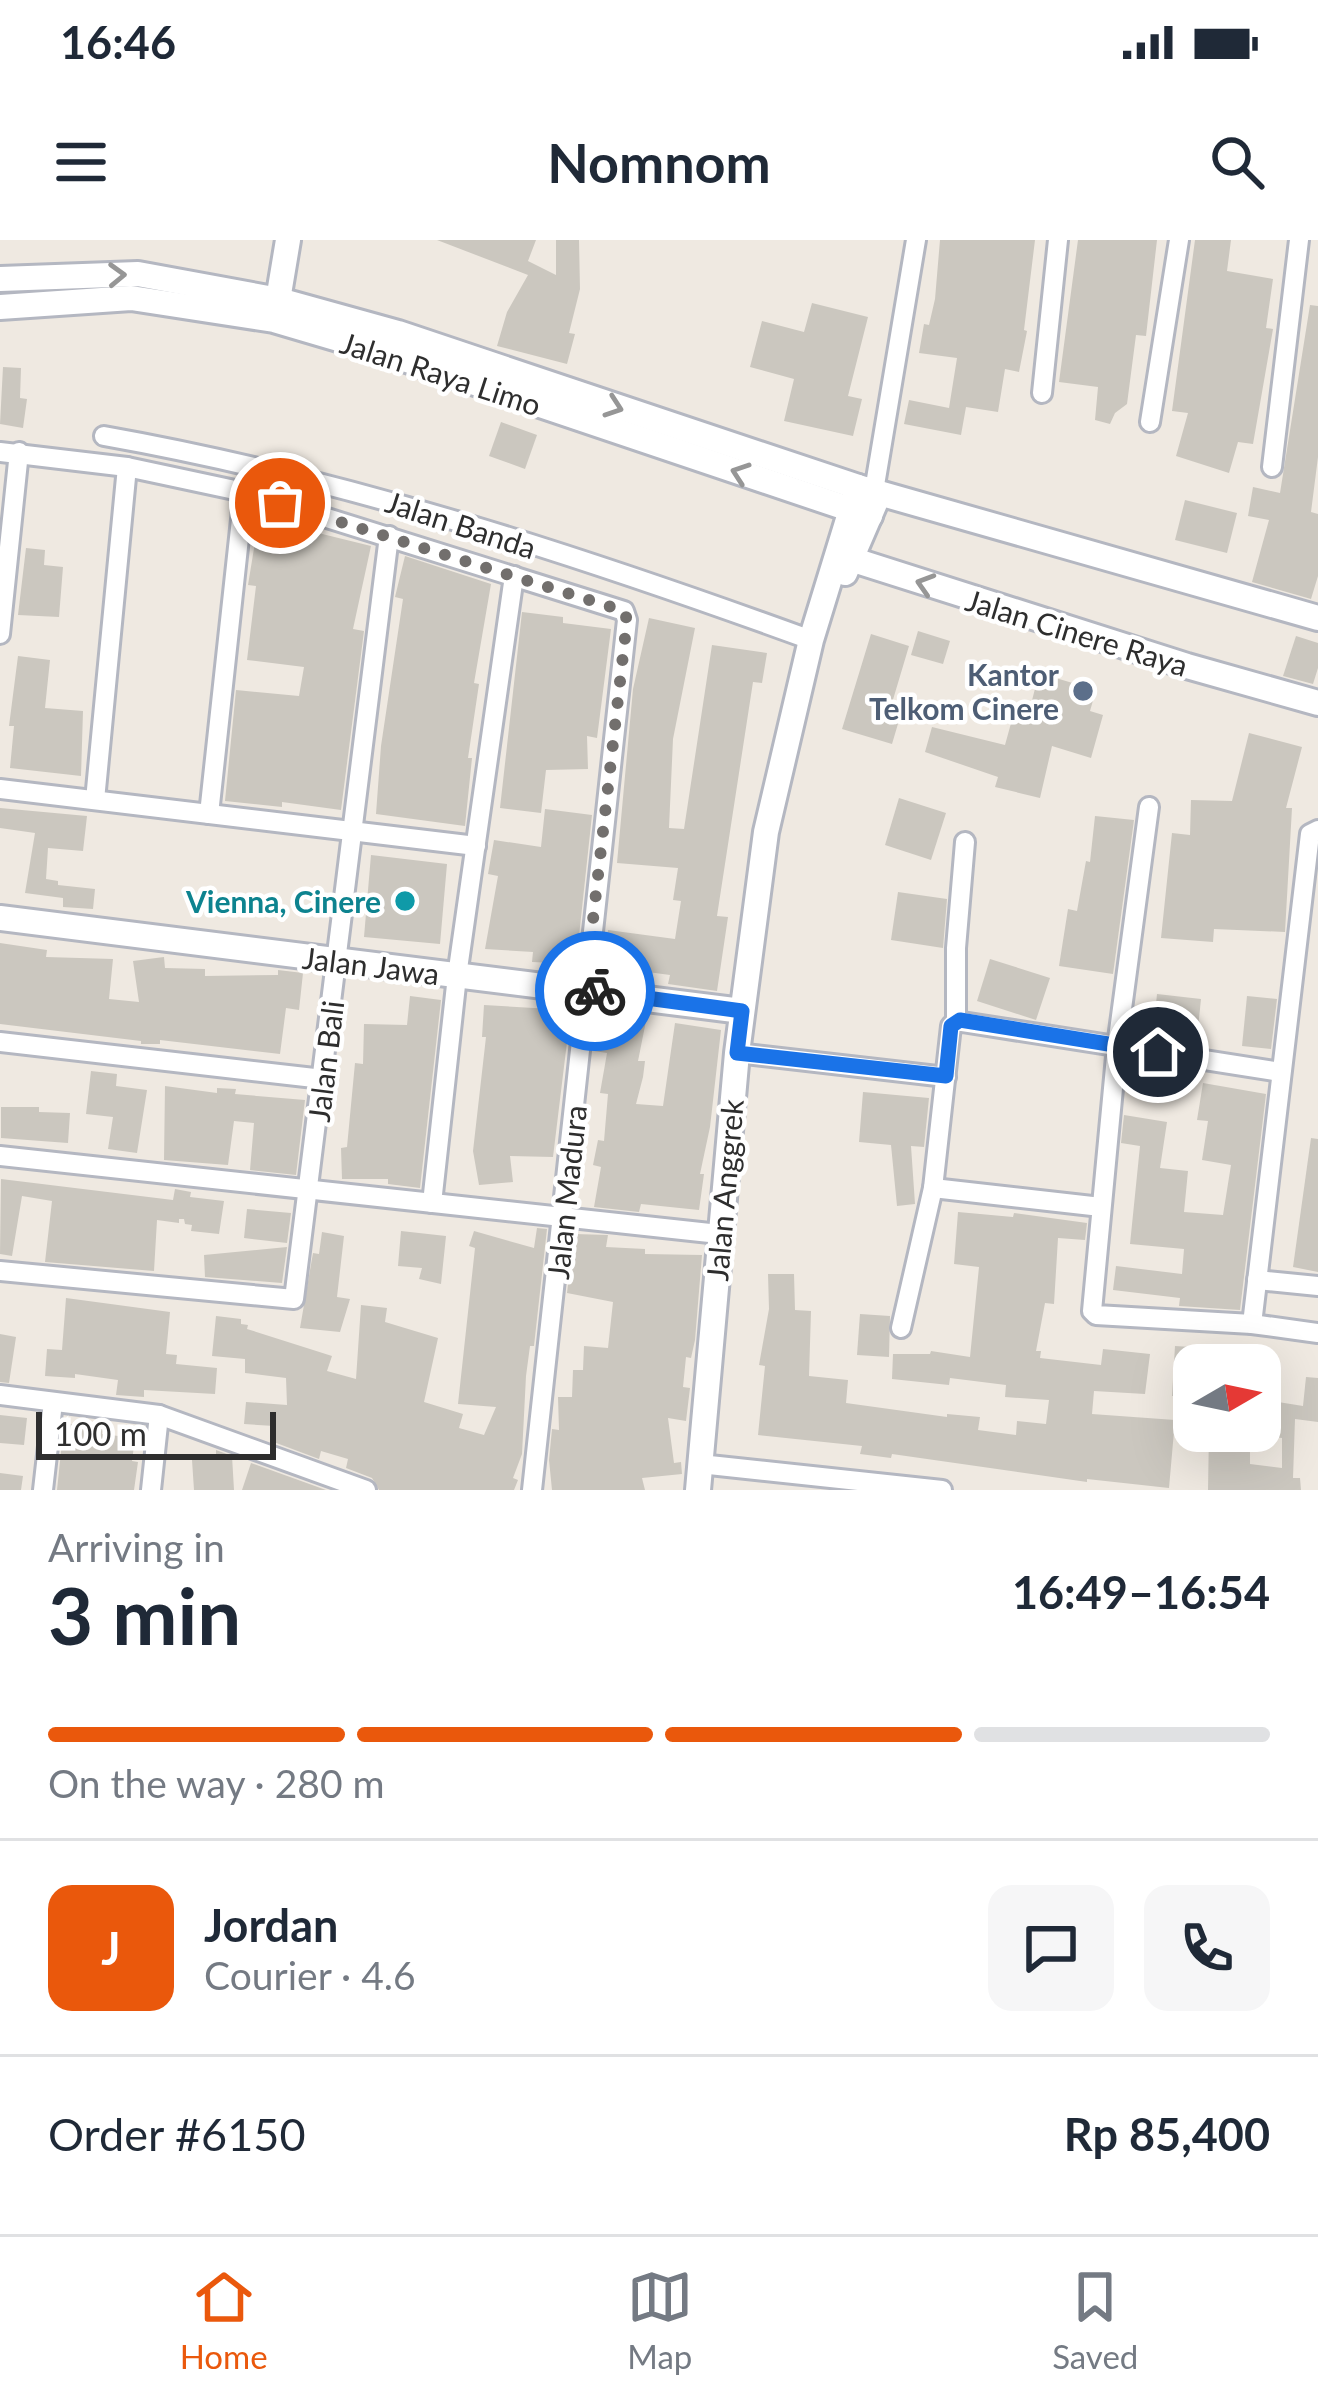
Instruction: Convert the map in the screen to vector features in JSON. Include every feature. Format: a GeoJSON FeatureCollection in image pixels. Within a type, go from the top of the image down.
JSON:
{"type":"FeatureCollection","features":[{"type":"Feature","properties":{"kind":"main road"},"geometry":{"type":"LineString","coordinates":[[277,310],[288,240]]}},
{"type":"Feature","properties":{"kind":"main road","name":"Jalan Raya Limo"},"geometry":{"type":"LineString","coordinates":[[0,278],[138,274],[277,310],[386,353],[866,500]]}},
{"type":"Feature","properties":{"kind":"main road","name":"Jalan Raya Limo"},"geometry":{"type":"LineString","coordinates":[[0,307],[131,298],[277,310]]}},
{"type":"Feature","properties":{"kind":"main road"},"geometry":{"type":"LineString","coordinates":[[866,500],[1064,548],[1084,548],[1318,618]]}},
{"type":"Feature","properties":{"kind":"main road","name":"Jalan Anggrek"},"geometry":{"type":"LineString","coordinates":[[699,1477],[737,1053],[766,832],[811,640],[866,500]]}},
{"type":"Feature","properties":{"kind":"main road"},"geometry":{"type":"LineString","coordinates":[[1064,548],[1080,561],[1318,630]]}},
{"type":"Feature","properties":{"kind":"main road","name":"Jalan Cinere Raya"},"geometry":{"type":"LineString","coordinates":[[845,558],[1318,703]]}},
{"type":"Feature","properties":{"kind":"main road","name":"Jalan Jawa"},"geometry":{"type":"LineString","coordinates":[[0,918],[742,1011]]}},
{"type":"Feature","properties":{"kind":"street"},"geometry":{"type":"LineString","coordinates":[[866,500],[916,240]]}},
{"type":"Feature","properties":{"kind":"street"},"geometry":{"type":"LineString","coordinates":[[1042,393],[1058,240]]}},
{"type":"Feature","properties":{"kind":"street"},"geometry":{"type":"LineString","coordinates":[[1150,422],[1179,240]]}},
{"type":"Feature","properties":{"kind":"street"},"geometry":{"type":"LineString","coordinates":[[1272,466],[1299,240]]}},
{"type":"Feature","properties":{"kind":"street","name":"Jalan Banda"},"geometry":{"type":"LineString","coordinates":[[104,436],[214,455],[358,491],[811,640]]}},
{"type":"Feature","properties":{"kind":"street"},"geometry":{"type":"LineString","coordinates":[[0,634],[9,452],[128,467],[244,492],[514,576],[458,976],[432,1203]]}},
{"type":"Feature","properties":{"kind":"street"},"geometry":{"type":"LineString","coordinates":[[95,800],[128,467]]}},
{"type":"Feature","properties":{"kind":"street"},"geometry":{"type":"LineString","coordinates":[[209,814],[244,492]]}},
{"type":"Feature","properties":{"kind":"street","name":"Jalan Bali"},"geometry":{"type":"LineString","coordinates":[[0,1271],[294,1299],[389,536]]}},
{"type":"Feature","properties":{"kind":"street","name":"Jalan Madura"},"geometry":{"type":"LineString","coordinates":[[514,576],[622,608],[627,620],[532,1490]]}},
{"type":"Feature","properties":{"kind":"street"},"geometry":{"type":"LineString","coordinates":[[0,788],[476,847]]}},
{"type":"Feature","properties":{"kind":"street"},"geometry":{"type":"LineString","coordinates":[[1149,807],[1117,1046],[1092,1307],[1096,1315],[1252,1324],[1318,1333]]}},
{"type":"Feature","properties":{"kind":"street"},"geometry":{"type":"LineString","coordinates":[[1252,1324],[1310,834],[1318,830]]}},
{"type":"Feature","properties":{"kind":"street"},"geometry":{"type":"LineString","coordinates":[[901,1328],[933,1188],[951,1026],[956,1021],[956,948],[965,842]]}},
{"type":"Feature","properties":{"kind":"street"},"geometry":{"type":"LineString","coordinates":[[956,1021],[1282,1072]]}},
{"type":"Feature","properties":{"kind":"street"},"geometry":{"type":"LineString","coordinates":[[0,1042],[323,1079]]}},
{"type":"Feature","properties":{"kind":"street"},"geometry":{"type":"LineString","coordinates":[[737,1053],[946,1076]]}},
{"type":"Feature","properties":{"kind":"street"},"geometry":{"type":"LineString","coordinates":[[0,1156],[719,1234]]}},
{"type":"Feature","properties":{"kind":"street"},"geometry":{"type":"LineString","coordinates":[[933,1188],[1101,1207]]}},
{"type":"Feature","properties":{"kind":"street"},"geometry":{"type":"LineString","coordinates":[[1257,1280],[1318,1286]]}},
{"type":"Feature","properties":{"kind":"street"},"geometry":{"type":"LineString","coordinates":[[0,1395],[159,1415],[366,1490]]}},
{"type":"Feature","properties":{"kind":"street"},"geometry":{"type":"LineString","coordinates":[[43,1490],[53,1402]]}},
{"type":"Feature","properties":{"kind":"street"},"geometry":{"type":"LineString","coordinates":[[151,1490],[159,1415]]}},
{"type":"Feature","properties":{"kind":"street"},"geometry":{"type":"LineString","coordinates":[[699,1477],[942,1490]]}},
{"type":"Feature","properties":{"kind":"building"},"geometry":{"type":"Polygon","coordinates":[[[437,240],[536,240],[528,261],[556,275],[556,240],[579,240],[580,289],[567,364],[497,346],[507,312],[528,275],[437,240]]]}},
{"type":"Feature","properties":{"kind":"building"},"geometry":{"type":"Polygon","coordinates":[[[940,240],[1035,240],[1019,372],[1005,369],[998,412],[966,407],[961,435],[904,424],[909,400],[949,408],[957,358],[919,353],[935,299],[940,240]]]}},
{"type":"Feature","properties":{"kind":"building"},"geometry":{"type":"Polygon","coordinates":[[[1078,240],[1157,240],[1146,336],[1136,335],[1127,404],[1110,424],[1095,420],[1098,387],[1059,382],[1078,240]]]}},
{"type":"Feature","properties":{"kind":"building"},"geometry":{"type":"Polygon","coordinates":[[[1195,240],[1231,240],[1227,271],[1273,279],[1266,328],[1273,329],[1253,444],[1238,442],[1229,473],[1176,456],[1188,413],[1172,411],[1195,240]]]}},
{"type":"Feature","properties":{"kind":"building"},"geometry":{"type":"Polygon","coordinates":[[[812,303],[868,317],[848,396],[862,399],[853,436],[784,421],[794,379],[750,367],[762,321],[804,332],[812,303]]]}},
{"type":"Feature","properties":{"kind":"building"},"geometry":{"type":"Polygon","coordinates":[[[1310,305],[1318,306],[1318,457],[1311,512],[1318,514],[1318,576],[1311,599],[1252,582],[1269,520],[1248,516],[1253,487],[1280,493],[1310,305]]]}},
{"type":"Feature","properties":{"kind":"building"},"geometry":{"type":"Polygon","coordinates":[[[3,367],[21,368],[20,398],[27,399],[23,428],[0,424],[3,367]]]}},
{"type":"Feature","properties":{"kind":"building"},"geometry":{"type":"Polygon","coordinates":[[[501,422],[537,435],[525,469],[489,456],[501,422]]]}},
{"type":"Feature","properties":{"kind":"building"},"geometry":{"type":"Polygon","coordinates":[[[1185,500],[1237,513],[1227,553],[1175,540],[1185,500]]]}},
{"type":"Feature","properties":{"kind":"building"},"geometry":{"type":"Polygon","coordinates":[[[260,512],[307,526],[306,530],[371,546],[353,629],[364,631],[341,810],[225,801],[236,690],[299,696],[304,667],[247,660],[256,586],[248,585],[260,512]]]}},
{"type":"Feature","properties":{"kind":"building"},"geometry":{"type":"Polygon","coordinates":[[[26,548],[45,550],[44,565],[63,567],[59,617],[18,615],[26,548]]]}},
{"type":"Feature","properties":{"kind":"building"},"geometry":{"type":"Polygon","coordinates":[[[405,556],[491,584],[474,683],[479,684],[468,758],[472,758],[465,826],[376,814],[403,599],[395,597],[405,556]]]}},
{"type":"Feature","properties":{"kind":"building"},"geometry":{"type":"Polygon","coordinates":[[[522,612],[611,629],[597,738],[587,736],[588,769],[546,770],[541,813],[500,808],[522,612]]]}},
{"type":"Feature","properties":{"kind":"building"},"geometry":{"type":"Polygon","coordinates":[[[649,618],[695,628],[673,739],[669,828],[684,829],[712,645],[767,653],[762,683],[753,682],[717,916],[728,917],[717,991],[668,984],[670,975],[603,966],[608,930],[675,939],[681,901],[673,900],[678,868],[617,863],[633,689],[649,618]]]}},
{"type":"Feature","properties":{"kind":"building"},"geometry":{"type":"Polygon","coordinates":[[[918,631],[950,641],[943,664],[911,655],[918,631]]]}},
{"type":"Feature","properties":{"kind":"building"},"geometry":{"type":"Polygon","coordinates":[[[871,634],[909,646],[889,713],[900,717],[892,744],[842,729],[871,634]]]}},
{"type":"Feature","properties":{"kind":"building"},"geometry":{"type":"Polygon","coordinates":[[[1296,636],[1318,643],[1313,684],[1283,676],[1296,636]]]}},
{"type":"Feature","properties":{"kind":"building"},"geometry":{"type":"Polygon","coordinates":[[[18,656],[50,660],[45,708],[83,711],[81,776],[10,768],[14,726],[9,726],[18,656]]]}},
{"type":"Feature","properties":{"kind":"building"},"geometry":{"type":"Polygon","coordinates":[[[1039,673],[1096,690],[1090,711],[1103,715],[1091,758],[1052,746],[1040,798],[995,787],[998,777],[925,752],[932,727],[1005,745],[1013,716],[1027,720],[1039,673]]]}},
{"type":"Feature","properties":{"kind":"building"},"geometry":{"type":"Polygon","coordinates":[[[1249,733],[1302,747],[1286,808],[1292,808],[1285,932],[1214,929],[1213,942],[1161,938],[1172,833],[1190,835],[1191,800],[1232,801],[1249,733]]]}},
{"type":"Feature","properties":{"kind":"building"},"geometry":{"type":"Polygon","coordinates":[[[899,798],[946,813],[931,860],[885,845],[899,798]]]}},
{"type":"Feature","properties":{"kind":"building"},"geometry":{"type":"Polygon","coordinates":[[[0,808],[87,816],[83,851],[48,848],[46,879],[95,889],[93,909],[63,907],[63,898],[25,893],[35,833],[0,828],[0,808]]]}},
{"type":"Feature","properties":{"kind":"building"},"geometry":{"type":"Polygon","coordinates":[[[545,809],[592,815],[576,964],[532,962],[533,952],[485,949],[498,876],[488,874],[494,840],[541,847],[545,809]]]}},
{"type":"Feature","properties":{"kind":"building"},"geometry":{"type":"Polygon","coordinates":[[[1095,816],[1134,820],[1113,974],[1059,966],[1068,909],[1077,911],[1086,861],[1090,862],[1095,816]]]}},
{"type":"Feature","properties":{"kind":"building","name":"Vienna, Cinere"},"geometry":{"type":"Polygon","coordinates":[[[371,855],[447,864],[440,944],[364,937],[371,855]]]}},
{"type":"Feature","properties":{"kind":"building"},"geometry":{"type":"Polygon","coordinates":[[[898,892],[947,899],[943,948],[891,940],[898,892]]]}},
{"type":"Feature","properties":{"kind":"building"},"geometry":{"type":"Polygon","coordinates":[[[0,943],[47,950],[46,957],[113,959],[109,999],[139,1002],[133,961],[164,957],[165,968],[205,969],[205,976],[278,975],[278,970],[303,973],[299,1010],[286,1008],[280,1054],[160,1040],[160,1044],[141,1044],[0,1024],[0,943]]]}},
{"type":"Feature","properties":{"kind":"building"},"geometry":{"type":"Polygon","coordinates":[[[990,959],[1050,978],[1036,1020],[977,1001],[990,959]]]}},
{"type":"Feature","properties":{"kind":"building"},"geometry":{"type":"Polygon","coordinates":[[[1157,994],[1201,999],[1197,1038],[1153,1034],[1157,994]]]}},
{"type":"Feature","properties":{"kind":"building"},"geometry":{"type":"Polygon","coordinates":[[[410,996],[441,1000],[420,1188],[388,1184],[388,1179],[342,1179],[341,1148],[347,1147],[355,1063],[363,1064],[364,1024],[407,1025],[410,996]]]}},
{"type":"Feature","properties":{"kind":"building"},"geometry":{"type":"Polygon","coordinates":[[[1247,996],[1277,999],[1271,1049],[1242,1046],[1247,996]]]}},
{"type":"Feature","properties":{"kind":"building"},"geometry":{"type":"Polygon","coordinates":[[[484,1005],[568,1010],[553,1157],[510,1156],[513,1182],[479,1185],[473,1151],[486,1037],[482,1037],[484,1005]]]}},
{"type":"Feature","properties":{"kind":"building"},"geometry":{"type":"Polygon","coordinates":[[[601,1012],[646,1021],[638,1061],[645,1061],[636,1104],[663,1106],[675,1023],[721,1030],[699,1210],[641,1204],[639,1212],[594,1207],[601,1167],[593,1165],[598,1140],[604,1141],[608,1094],[600,1093],[607,1053],[594,1051],[601,1012]]]}},
{"type":"Feature","properties":{"kind":"building"},"geometry":{"type":"Polygon","coordinates":[[[91,1071],[117,1074],[116,1086],[147,1090],[137,1153],[108,1149],[113,1117],[86,1114],[91,1071]]]}},
{"type":"Feature","properties":{"kind":"building"},"geometry":{"type":"Polygon","coordinates":[[[1203,1083],[1266,1094],[1240,1310],[1179,1306],[1180,1298],[1113,1290],[1116,1266],[1182,1274],[1184,1249],[1130,1244],[1140,1146],[1121,1143],[1124,1115],[1167,1122],[1160,1168],[1188,1171],[1184,1212],[1223,1215],[1231,1165],[1202,1160],[1208,1121],[1197,1120],[1203,1083]]]}},
{"type":"Feature","properties":{"kind":"building"},"geometry":{"type":"Polygon","coordinates":[[[165,1086],[217,1093],[217,1088],[236,1089],[235,1094],[305,1100],[296,1175],[250,1170],[254,1123],[234,1121],[228,1165],[164,1160],[165,1086]]]}},
{"type":"Feature","properties":{"kind":"building"},"geometry":{"type":"Polygon","coordinates":[[[863,1092],[929,1098],[924,1147],[911,1146],[915,1204],[897,1206],[891,1145],[859,1142],[863,1092]]]}},
{"type":"Feature","properties":{"kind":"building"},"geometry":{"type":"Polygon","coordinates":[[[1,1107],[70,1113],[68,1143],[1,1138],[1,1107]]]}},
{"type":"Feature","properties":{"kind":"building"},"geometry":{"type":"Polygon","coordinates":[[[1311,1138],[1318,1139],[1318,1272],[1293,1267],[1311,1138]]]}},
{"type":"Feature","properties":{"kind":"building"},"geometry":{"type":"Polygon","coordinates":[[[1,1179],[173,1200],[175,1189],[191,1192],[190,1197],[224,1201],[219,1234],[191,1231],[192,1225],[184,1219],[179,1223],[157,1220],[154,1271],[45,1262],[52,1201],[22,1196],[12,1256],[0,1254],[1,1179]]]}},
{"type":"Feature","properties":{"kind":"building"},"geometry":{"type":"Polygon","coordinates":[[[247,1209],[291,1213],[287,1243],[244,1238],[247,1209]]]}},
{"type":"Feature","properties":{"kind":"building"},"geometry":{"type":"Polygon","coordinates":[[[958,1212],[1013,1217],[1014,1213],[1087,1223],[1085,1240],[1058,1238],[1054,1304],[1045,1303],[1036,1351],[1041,1351],[1040,1358],[1101,1365],[1103,1349],[1150,1354],[1145,1394],[1094,1391],[1092,1414],[1173,1420],[1169,1488],[1087,1482],[892,1454],[891,1458],[860,1454],[862,1446],[758,1435],[768,1274],[794,1274],[795,1310],[811,1311],[809,1376],[848,1380],[846,1403],[980,1417],[978,1430],[1016,1435],[1017,1421],[1046,1424],[1049,1400],[1005,1397],[1006,1385],[950,1378],[949,1385],[892,1379],[893,1354],[931,1351],[970,1357],[979,1267],[954,1264],[958,1212]]]}},
{"type":"Feature","properties":{"kind":"building"},"geometry":{"type":"Polygon","coordinates":[[[537,1228],[547,1229],[514,1490],[379,1490],[372,1478],[346,1468],[348,1459],[321,1451],[319,1459],[271,1441],[274,1426],[244,1424],[246,1402],[287,1405],[286,1378],[245,1373],[245,1359],[212,1356],[216,1316],[241,1319],[247,1329],[332,1356],[327,1371],[356,1379],[361,1305],[387,1308],[385,1322],[438,1338],[424,1402],[463,1414],[459,1428],[484,1435],[496,1407],[458,1404],[475,1248],[469,1246],[474,1231],[534,1248],[537,1228]]]}},
{"type":"Feature","properties":{"kind":"building"},"geometry":{"type":"Polygon","coordinates":[[[401,1231],[446,1236],[441,1284],[419,1279],[422,1268],[398,1266],[401,1231]]]}},
{"type":"Feature","properties":{"kind":"building"},"geometry":{"type":"Polygon","coordinates":[[[322,1232],[344,1236],[337,1297],[350,1299],[340,1332],[300,1328],[313,1253],[319,1254],[322,1232]]]}},
{"type":"Feature","properties":{"kind":"building"},"geometry":{"type":"Polygon","coordinates":[[[574,1234],[608,1235],[606,1247],[645,1249],[645,1254],[702,1255],[695,1340],[691,1358],[686,1357],[683,1387],[690,1388],[686,1421],[668,1418],[674,1463],[681,1462],[682,1474],[642,1478],[645,1490],[552,1490],[549,1460],[552,1429],[559,1430],[558,1397],[572,1397],[573,1370],[583,1370],[584,1346],[608,1348],[613,1302],[567,1293],[574,1234]]]}},
{"type":"Feature","properties":{"kind":"building"},"geometry":{"type":"Polygon","coordinates":[[[287,1247],[282,1283],[205,1277],[204,1255],[287,1247]]]}},
{"type":"Feature","properties":{"kind":"building"},"geometry":{"type":"Polygon","coordinates":[[[66,1298],[170,1312],[166,1354],[177,1355],[176,1364],[217,1368],[215,1394],[144,1390],[144,1397],[116,1395],[118,1380],[75,1374],[75,1378],[45,1376],[47,1349],[62,1350],[66,1298]]]}},
{"type":"Feature","properties":{"kind":"building"},"geometry":{"type":"Polygon","coordinates":[[[860,1314],[890,1316],[889,1357],[857,1355],[860,1314]]]}},
{"type":"Feature","properties":{"kind":"building"},"geometry":{"type":"Polygon","coordinates":[[[0,1334],[16,1337],[9,1383],[0,1382],[0,1334]]]}},
{"type":"Feature","properties":{"kind":"building"},"geometry":{"type":"Polygon","coordinates":[[[1306,1377],[1318,1378],[1318,1422],[1295,1419],[1293,1478],[1300,1478],[1301,1490],[1208,1490],[1209,1452],[1250,1452],[1250,1464],[1282,1468],[1281,1402],[1303,1406],[1306,1377]]]}},
{"type":"Feature","properties":{"kind":"building"},"geometry":{"type":"Polygon","coordinates":[[[0,1415],[27,1418],[24,1445],[0,1443],[0,1415]]]}},
{"type":"Feature","properties":{"kind":"building"},"geometry":{"type":"Polygon","coordinates":[[[64,1423],[135,1438],[134,1490],[57,1490],[64,1423]]]}},
{"type":"Feature","properties":{"kind":"building"},"geometry":{"type":"Polygon","coordinates":[[[216,1450],[232,1456],[234,1490],[194,1490],[192,1460],[216,1459],[216,1450]]]}},
{"type":"Feature","properties":{"kind":"building"},"geometry":{"type":"Polygon","coordinates":[[[251,1463],[326,1490],[242,1490],[251,1463]]]}},
{"type":"Feature","properties":{"kind":"building"},"geometry":{"type":"Polygon","coordinates":[[[0,1473],[23,1476],[21,1490],[0,1490],[0,1473]]]}},
{"type":"Feature","properties":{"kind":"way so far"},"geometry":{"type":"LineString","coordinates":[[280,503],[624,611],[627,620],[585,990],[595,991]]}},
{"type":"Feature","properties":{"kind":"place","name":"Kantor Telkom Cinere"},"geometry":{"type":"Point","coordinates":[1083,691]}},
{"type":"Feature","properties":{"kind":"place","name":"Vienna, Cinere"},"geometry":{"type":"Point","coordinates":[405,901]}},
{"type":"Feature","properties":{"kind":"route"},"geometry":{"type":"LineString","coordinates":[[595,991],[742,1011],[737,1053],[879,1069],[946,1076],[951,1026],[960,1020],[1158,1052]]}}]}
